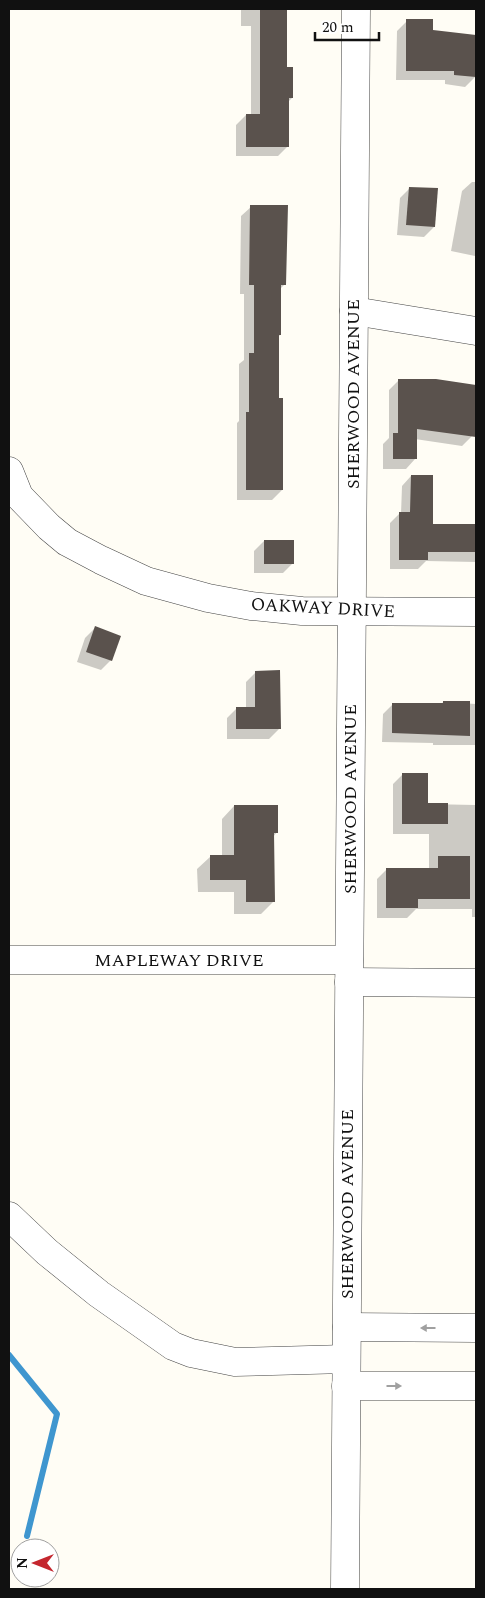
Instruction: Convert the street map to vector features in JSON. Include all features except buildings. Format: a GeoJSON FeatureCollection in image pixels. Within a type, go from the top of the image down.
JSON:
{"type":"FeatureCollection","features":[{"type":"Feature","properties":{"kind":"street","name":"SHERWOOD AVENUE"},"geometry":{"type":"LineString","coordinates":[[345,1589],[356,9]]}},
{"type":"Feature","properties":{"kind":"street"},"geometry":{"type":"LineString","coordinates":[[354,311],[476,331]]}},
{"type":"Feature","properties":{"kind":"street"},"geometry":{"type":"LineString","coordinates":[[9,471],[14,496]]}},
{"type":"Feature","properties":{"kind":"street","name":"OAKWAY DRIVE"},"geometry":{"type":"LineString","coordinates":[[14,496],[67,542],[101,560],[146,581],[208,598],[252,606],[302,611],[476,612]]}},
{"type":"Feature","properties":{"kind":"street","name":"MAPLEWAY DRIVE"},"geometry":{"type":"LineString","coordinates":[[9,960],[349,971],[476,983]]}},
{"type":"Feature","properties":{"kind":"street"},"geometry":{"type":"LineString","coordinates":[[9,1216],[47,1252],[99,1294],[173,1346],[191,1353],[235,1362],[346,1359]]}},
{"type":"Feature","properties":{"kind":"street"},"geometry":{"type":"LineString","coordinates":[[347,1328],[476,1328]]}},
{"type":"Feature","properties":{"kind":"street"},"geometry":{"type":"LineString","coordinates":[[346,1386],[476,1386]]}},
{"type":"Feature","properties":{"kind":"waterway"},"geometry":{"type":"LineString","coordinates":[[9,1355],[57,1414],[27,1536]]}}]}
